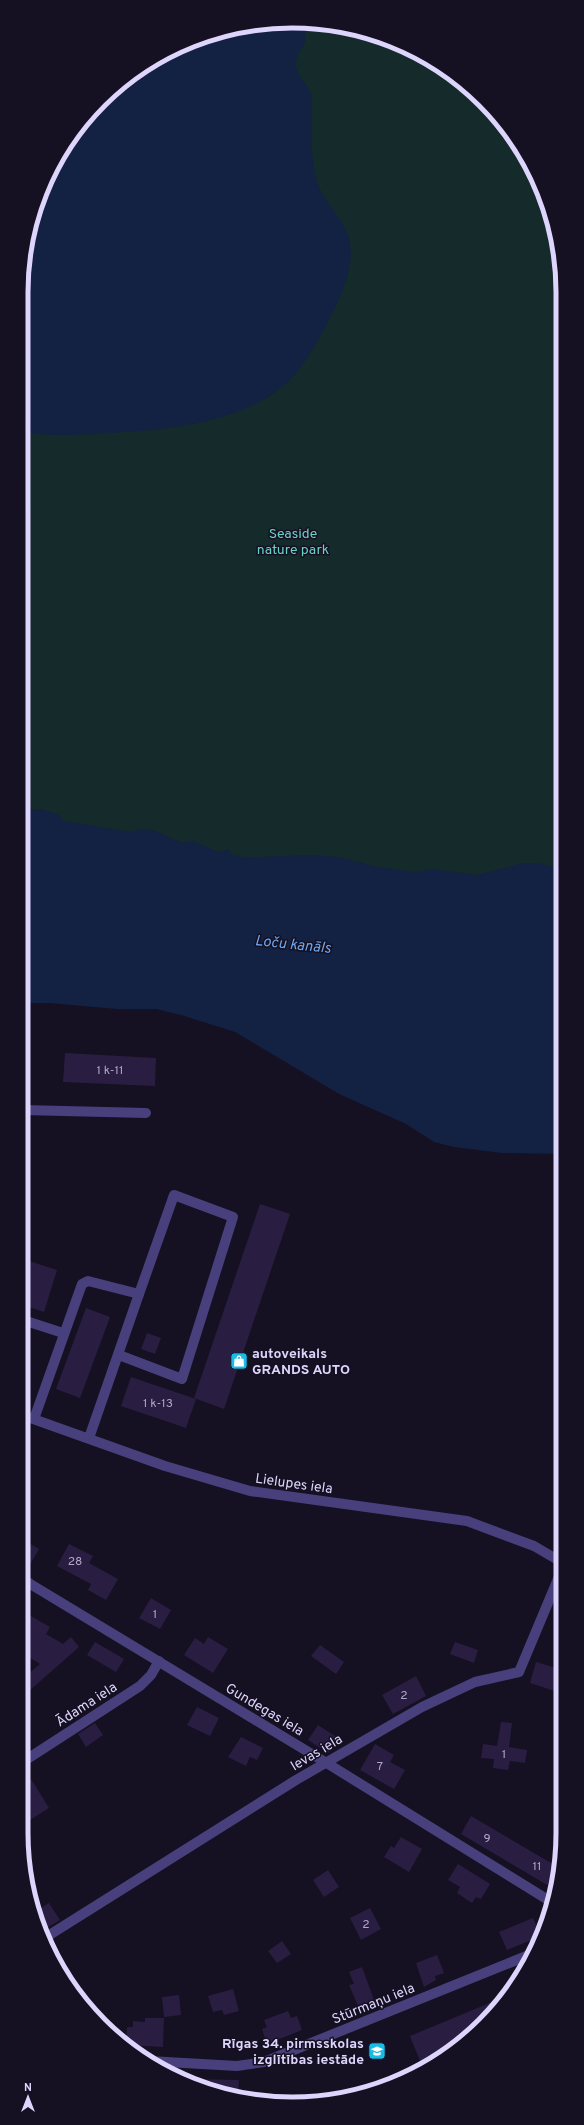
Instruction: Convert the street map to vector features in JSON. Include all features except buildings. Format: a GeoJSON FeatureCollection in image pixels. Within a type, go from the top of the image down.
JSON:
{"type":"FeatureCollection","features":[{"type":"Feature","properties":{"kind":"street"},"geometry":{"type":"LineString","coordinates":[[28,1110],[146,1113]]}},
{"type":"Feature","properties":{"kind":"street"},"geometry":{"type":"LineString","coordinates":[[89,1438],[139,1294],[174,1195],[234,1216],[182,1379],[118,1355]]}},
{"type":"Feature","properties":{"kind":"street"},"geometry":{"type":"LineString","coordinates":[[34,1420],[63,1333],[82,1284],[88,1281],[139,1294]]}},
{"type":"Feature","properties":{"kind":"street"},"geometry":{"type":"LineString","coordinates":[[28,1322],[63,1333]]}},
{"type":"Feature","properties":{"kind":"street","name":"Lielupes iela"},"geometry":{"type":"LineString","coordinates":[[28,1418],[165,1466],[250,1491],[467,1521],[534,1546],[556,1559]]}},
{"type":"Feature","properties":{"kind":"street","name":"Gundegas iela"},"geometry":{"type":"LineString","coordinates":[[28,1582],[325,1762],[547,1900]]}},
{"type":"Feature","properties":{"kind":"street","name":"Ievas iela"},"geometry":{"type":"LineString","coordinates":[[49,1935],[325,1762],[422,1707],[476,1682],[519,1672],[556,1584]]}},
{"type":"Feature","properties":{"kind":"street","name":"Ādama iela"},"geometry":{"type":"LineString","coordinates":[[28,1758],[140,1686],[151,1675],[159,1661]]}},
{"type":"Feature","properties":{"kind":"street","name":"Stūrmaņu iela"},"geometry":{"type":"LineString","coordinates":[[159,2062],[237,2066],[264,2062],[526,1956]]}},
{"type":"Feature","properties":{"kind":"green space","name":"Seaside nature park"},"geometry":{"type":"Polygon","coordinates":[[[292,28],[326,30],[344,33],[393,48],[439,72],[479,105],[512,145],[536,191],[551,240],[554,258],[556,292],[556,880],[313,877],[28,826],[28,292],[30,258],[33,240],[42,207],[55,175],[72,145],[105,105],[145,72],[175,55],[207,42],[240,33],[258,30],[292,28]]]}},
{"type":"Feature","properties":{"kind":"water"},"geometry":{"type":"Polygon","coordinates":[[[303,29],[305,42],[298,54],[296,68],[311,94],[313,165],[319,187],[348,234],[351,254],[349,271],[340,296],[329,320],[307,358],[287,383],[278,390],[259,402],[237,412],[213,419],[164,429],[115,433],[59,435],[28,432],[28,292],[30,258],[33,240],[42,207],[55,175],[72,145],[105,105],[145,72],[175,55],[207,42],[240,33],[258,30],[303,29]]]}},
{"type":"Feature","properties":{"kind":"water","name":"Loču kanāls"},"geometry":{"type":"Polygon","coordinates":[[[28,809],[41,809],[58,815],[64,821],[131,832],[145,829],[152,830],[184,843],[193,841],[218,852],[229,849],[232,855],[243,857],[311,855],[339,857],[373,866],[415,872],[432,869],[477,875],[524,863],[538,863],[556,868],[556,1154],[502,1153],[454,1147],[434,1142],[406,1124],[339,1094],[235,1032],[181,1015],[156,1009],[117,1009],[49,1003],[28,1003],[28,809]]]}},
{"type":"Feature","properties":{"kind":"place","name":"autoveikals GRANDS AUTO"},"geometry":{"type":"Point","coordinates":[239,1361]}},
{"type":"Feature","properties":{"kind":"place","name":"Rīgas 34. pirmsskolas izglītības iestāde"},"geometry":{"type":"Point","coordinates":[377,2051]}}]}
